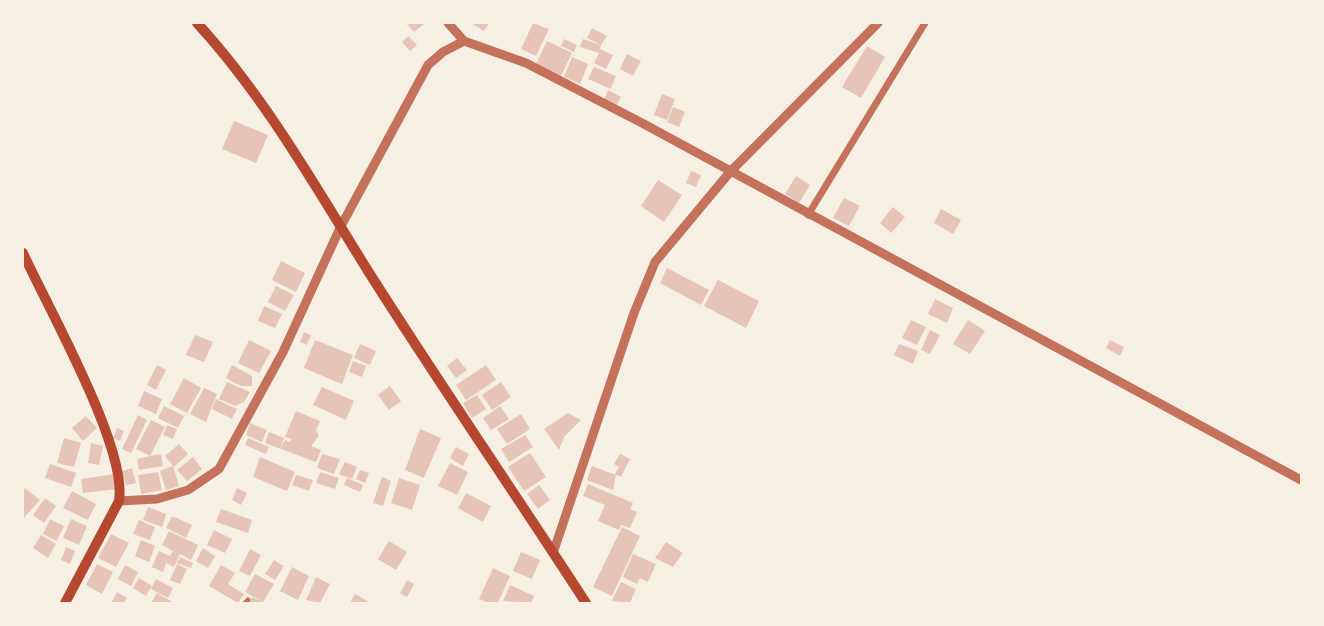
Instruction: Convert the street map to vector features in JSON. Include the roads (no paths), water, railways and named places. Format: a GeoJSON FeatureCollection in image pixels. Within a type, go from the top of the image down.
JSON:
{"type":"FeatureCollection","features":[{"type":"Feature","properties":{"kind":"main road"},"geometry":{"type":"LineString","coordinates":[[197,23],[238,68],[586,603]]}},
{"type":"Feature","properties":{"kind":"main road"},"geometry":{"type":"LineString","coordinates":[[23,253],[103,423],[121,485],[118,501],[65,603]]}},
{"type":"Feature","properties":{"kind":"street"},"geometry":{"type":"LineString","coordinates":[[448,23],[464,41],[526,63],[1301,480]]}},
{"type":"Feature","properties":{"kind":"street"},"geometry":{"type":"LineString","coordinates":[[553,553],[634,313],[655,262],[730,172],[878,23]]}},
{"type":"Feature","properties":{"kind":"street"},"geometry":{"type":"LineString","coordinates":[[808,215],[925,23]]}},
{"type":"Feature","properties":{"kind":"street"},"geometry":{"type":"LineString","coordinates":[[118,501],[157,499],[188,489],[219,469],[283,352],[341,226],[428,65],[443,52],[464,41]]}}]}
